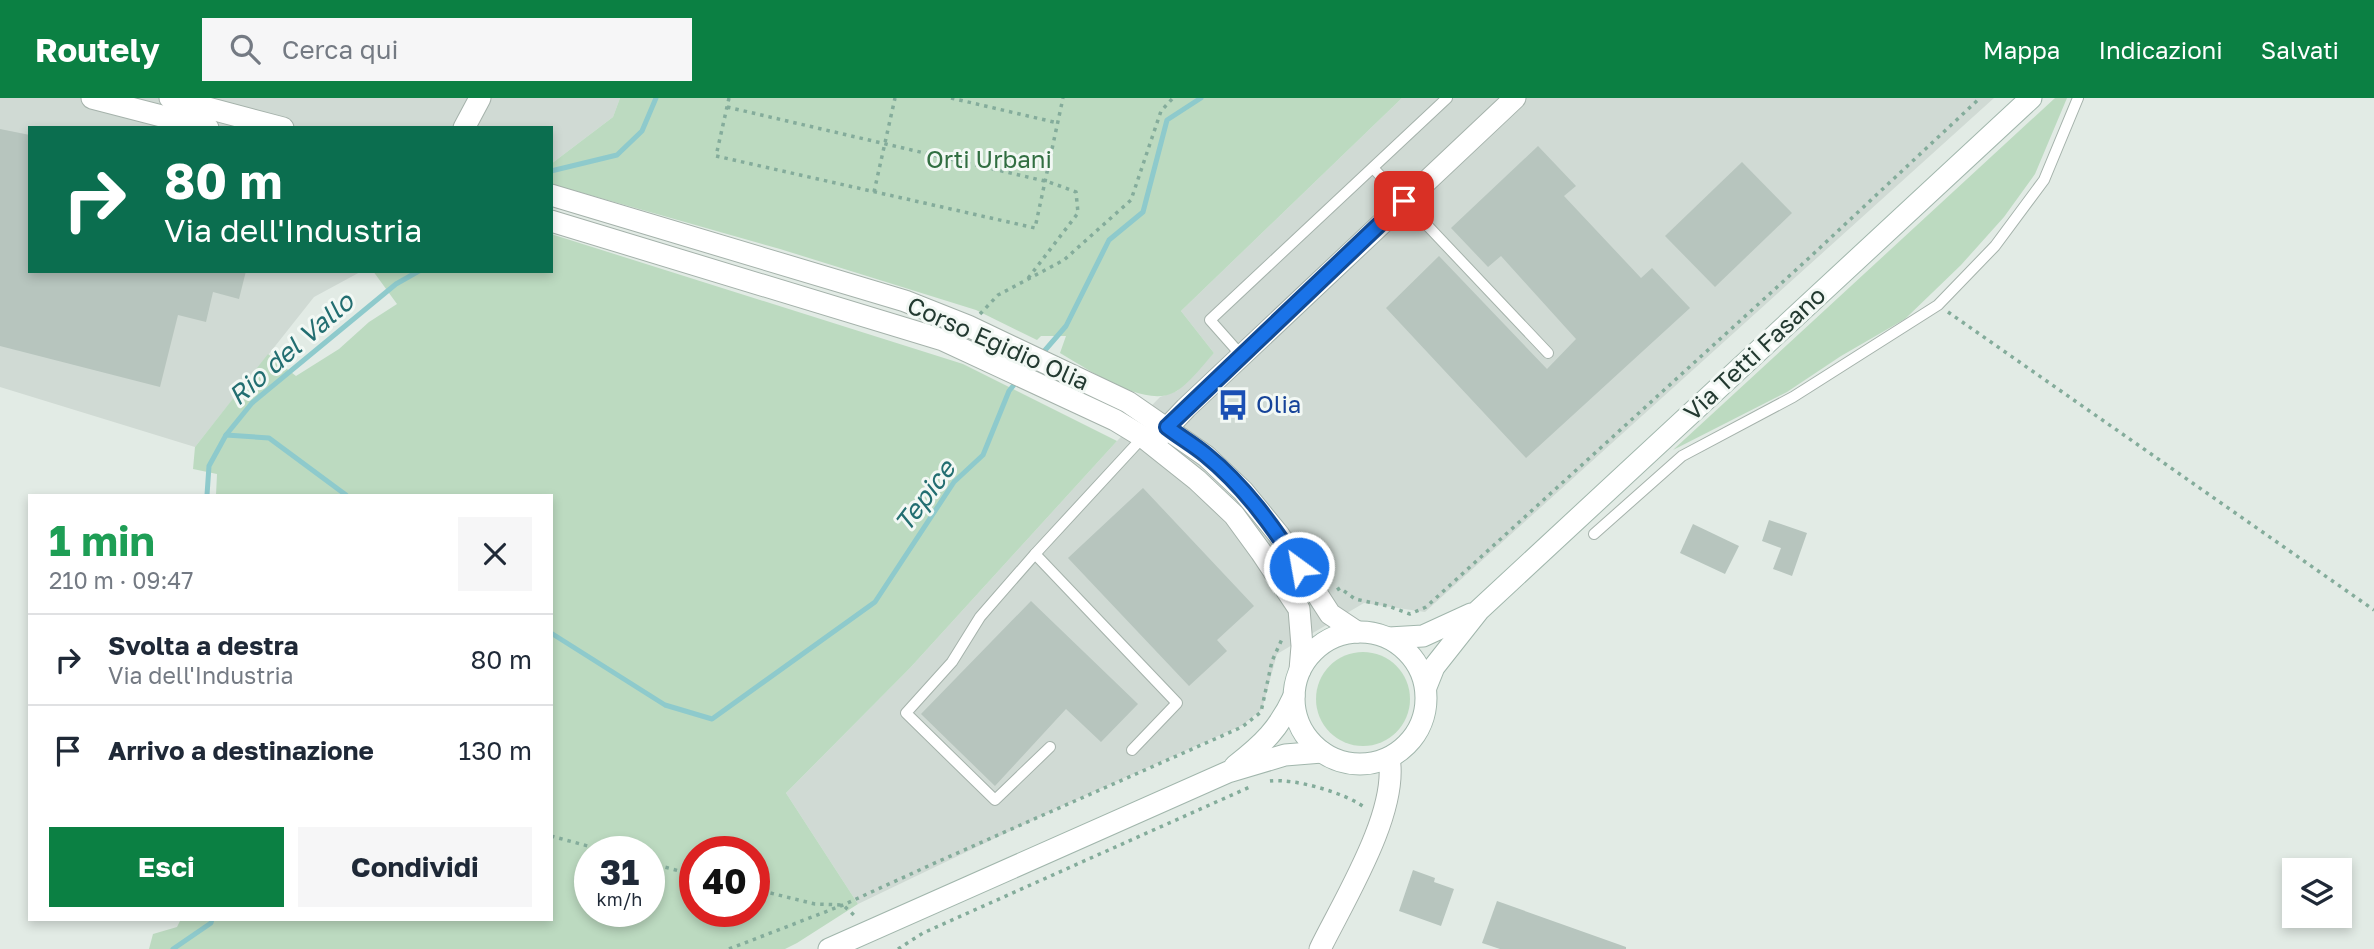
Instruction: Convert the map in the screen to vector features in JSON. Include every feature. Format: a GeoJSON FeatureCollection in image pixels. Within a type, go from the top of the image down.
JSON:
{"type":"FeatureCollection","features":[{"type":"Feature","properties":{"kind":"street"},"geometry":{"type":"LineString","coordinates":[[92,98],[212,122],[259,126]]}},
{"type":"Feature","properties":{"kind":"street"},"geometry":{"type":"LineString","coordinates":[[170,98],[212,122]]}},
{"type":"Feature","properties":{"kind":"street"},"geometry":{"type":"LineString","coordinates":[[1148,440],[1167,427],[1515,98]]}},
{"type":"Feature","properties":{"kind":"street","name":"Via Tetti Fasano"},"geometry":{"type":"LineString","coordinates":[[1426,687],[1434,667],[1479,610],[2031,98]]}},
{"type":"Feature","properties":{"kind":"street"},"geometry":{"type":"LineString","coordinates":[[465,126],[480,100]]}},
{"type":"Feature","properties":{"kind":"street"},"geometry":{"type":"LineString","coordinates":[[480,100],[481,126]]}},
{"type":"Feature","properties":{"kind":"street","name":"Corso Egidio Olia"},"geometry":{"type":"LineString","coordinates":[[553,196],[905,301],[968,326],[1128,402],[1206,456],[1243,491],[1279,535],[1330,614],[1357,632]]}},
{"type":"Feature","properties":{"kind":"street","name":"Corso Egidio Olia"},"geometry":{"type":"LineString","coordinates":[[553,222],[888,321],[943,340],[1111,417],[1148,440],[1234,515],[1299,609],[1303,646],[1300,670]]}},
{"type":"Feature","properties":{"kind":"street","name":"Via Tetti Fasano"},"geometry":{"type":"LineString","coordinates":[[1389,638],[1423,636],[1479,610]]}},
{"type":"Feature","properties":{"kind":"street"},"geometry":{"type":"LineString","coordinates":[[1228,772],[1271,736],[1284,718],[1294,696],[1300,670],[1309,655],[1323,643],[1339,635],[1374,633],[1389,638],[1406,650],[1419,667],[1426,687],[1426,708],[1419,729],[1406,746],[1389,758],[1355,764],[1322,752],[1307,737],[1297,718],[1294,696]]}},
{"type":"Feature","properties":{"kind":"street"},"geometry":{"type":"LineString","coordinates":[[829,949],[1228,772],[1285,755],[1322,752]]}},
{"type":"Feature","properties":{"kind":"street"},"geometry":{"type":"LineString","coordinates":[[1320,949],[1381,820],[1391,786],[1389,758]]}},
{"type":"Feature","properties":{"kind":"lane"},"geometry":{"type":"LineString","coordinates":[[1241,355],[1210,320],[1447,98]]}},
{"type":"Feature","properties":{"kind":"lane"},"geometry":{"type":"LineString","coordinates":[[1594,534],[1682,456],[1793,397],[1938,305],[1995,246],[2044,180],[2078,98]]}},
{"type":"Feature","properties":{"kind":"lane"},"geometry":{"type":"LineString","coordinates":[[1373,168],[1548,353]]}},
{"type":"Feature","properties":{"kind":"lane"},"geometry":{"type":"LineString","coordinates":[[1050,747],[995,800],[906,713],[952,662],[980,617],[1035,554],[1148,440]]}},
{"type":"Feature","properties":{"kind":"lane"},"geometry":{"type":"LineString","coordinates":[[1648,453],[1664,471]]}},
{"type":"Feature","properties":{"kind":"lane"},"geometry":{"type":"LineString","coordinates":[[1035,554],[1177,703],[1132,750]]}},
{"type":"Feature","properties":{"kind":"path"},"geometry":{"type":"LineString","coordinates":[[729,98],[716,156],[1035,228],[1063,98]]}},
{"type":"Feature","properties":{"kind":"path"},"geometry":{"type":"LineString","coordinates":[[874,192],[895,98]]}},
{"type":"Feature","properties":{"kind":"path"},"geometry":{"type":"LineString","coordinates":[[951,98],[1058,123]]}},
{"type":"Feature","properties":{"kind":"path"},"geometry":{"type":"LineString","coordinates":[[968,326],[998,295],[1064,260],[1131,200],[1161,111],[1173,98]]}},
{"type":"Feature","properties":{"kind":"path"},"geometry":{"type":"LineString","coordinates":[[1329,594],[1340,588],[1355,599],[1410,614],[1426,607],[1809,258],[1980,98]]}},
{"type":"Feature","properties":{"kind":"path"},"geometry":{"type":"LineString","coordinates":[[727,107],[1044,181],[1076,191],[1078,213],[1026,281]]}},
{"type":"Feature","properties":{"kind":"path"},"geometry":{"type":"LineString","coordinates":[[1938,305],[2374,610]]}},
{"type":"Feature","properties":{"kind":"path"},"geometry":{"type":"LineString","coordinates":[[729,949],[843,905],[1242,727],[1261,712],[1272,661],[1284,636]]}},
{"type":"Feature","properties":{"kind":"path"},"geometry":{"type":"LineString","coordinates":[[898,949],[923,933],[1262,782],[1280,780],[1324,790],[1361,804],[1381,820]]}},
{"type":"Feature","properties":{"kind":"path"},"geometry":{"type":"LineString","coordinates":[[553,837],[574,842]]}},
{"type":"Feature","properties":{"kind":"path"},"geometry":{"type":"LineString","coordinates":[[770,894],[815,904],[843,905],[870,930]]}},
{"type":"Feature","properties":{"kind":"shaded area"},"geometry":{"type":"Polygon","coordinates":[[[0,98],[620,98],[613,117],[553,162],[553,126],[28,126],[28,273],[358,273],[314,297],[195,447],[0,387],[0,98]]]}},
{"type":"Feature","properties":{"kind":"shaded area"},"geometry":{"type":"Polygon","coordinates":[[[1402,98],[1994,98],[1425,612],[1364,603],[1277,654],[1262,709],[1243,725],[1060,807],[858,904],[786,793],[910,668],[1117,441],[1160,397],[1177,391],[1214,353],[1181,311],[1402,98]]]}},
{"type":"Feature","properties":{"kind":"green space","name":"Orti Urbani"},"geometry":{"type":"Polygon","coordinates":[[[620,98],[1402,98],[1181,311],[1214,353],[1185,384],[1175,392],[1162,396],[1148,395],[1116,385],[1060,353],[1066,336],[1041,336],[1037,340],[976,310],[780,249],[553,185],[553,162],[613,117],[620,98]]]}},
{"type":"Feature","properties":{"kind":"green space"},"geometry":{"type":"Polygon","coordinates":[[[2055,98],[2067,98],[2035,174],[2004,217],[1961,265],[1905,319],[1841,356],[1787,392],[1673,450],[2055,98]]]}},
{"type":"Feature","properties":{"kind":"green space"},"geometry":{"type":"Polygon","coordinates":[[[553,235],[963,364],[1117,441],[910,668],[786,793],[858,904],[785,949],[149,949],[153,934],[177,927],[180,921],[553,921],[553,494],[216,494],[217,474],[193,469],[195,447],[268,354],[296,376],[339,349],[369,322],[397,304],[374,273],[553,273],[553,235]]]}},
{"type":"Feature","properties":{"kind":"green space"},"geometry":{"type":"Polygon","coordinates":[[[1363,652],[1381,656],[1396,666],[1406,681],[1410,699],[1406,717],[1396,732],[1381,742],[1363,746],[1345,742],[1330,732],[1320,717],[1316,699],[1320,681],[1330,666],[1345,656],[1363,652]]]}},
{"type":"Feature","properties":{"kind":"building"},"geometry":{"type":"Polygon","coordinates":[[[0,129],[28,135],[28,273],[246,273],[239,299],[213,292],[206,322],[178,315],[160,387],[0,346],[0,129]]]}},
{"type":"Feature","properties":{"kind":"building"},"geometry":{"type":"Polygon","coordinates":[[[1538,146],[1576,186],[1564,196],[1641,278],[1652,268],[1690,308],[1526,458],[1386,308],[1439,256],[1547,369],[1576,339],[1501,256],[1488,267],[1451,228],[1538,146]]]}},
{"type":"Feature","properties":{"kind":"building"},"geometry":{"type":"Polygon","coordinates":[[[1742,162],[1792,213],[1715,287],[1665,236],[1742,162]]]}},
{"type":"Feature","properties":{"kind":"building"},"geometry":{"type":"Polygon","coordinates":[[[1143,488],[1254,606],[1217,640],[1227,651],[1189,686],[1068,558],[1143,488]]]}},
{"type":"Feature","properties":{"kind":"building"},"geometry":{"type":"Polygon","coordinates":[[[1769,520],[1807,533],[1792,576],[1773,569],[1781,548],[1762,541],[1769,520]]]}},
{"type":"Feature","properties":{"kind":"building"},"geometry":{"type":"Polygon","coordinates":[[[1693,524],[1739,546],[1725,574],[1680,553],[1693,524]]]}},
{"type":"Feature","properties":{"kind":"building"},"geometry":{"type":"Polygon","coordinates":[[[1031,601],[1138,704],[1101,742],[1066,709],[995,786],[921,714],[1031,601]]]}},
{"type":"Feature","properties":{"kind":"building"},"geometry":{"type":"Polygon","coordinates":[[[1413,870],[1454,889],[1441,926],[1399,911],[1413,870]]]}},
{"type":"Feature","properties":{"kind":"building"},"geometry":{"type":"Polygon","coordinates":[[[1497,901],[1626,949],[1500,949],[1482,943],[1497,901]]]}},
{"type":"Feature","properties":{"kind":"waterway","name":"Rio del Vallo"},"geometry":{"type":"LineString","coordinates":[[553,171],[617,155],[642,131],[656,98]]}},
{"type":"Feature","properties":{"kind":"waterway","name":"Tepice"},"geometry":{"type":"LineString","coordinates":[[1040,356],[1066,326],[1109,240],[1143,212],[1167,120],[1201,98]]}},
{"type":"Feature","properties":{"kind":"waterway","name":"Rio del Vallo"},"geometry":{"type":"LineString","coordinates":[[226,435],[252,403],[396,284],[415,273]]}},
{"type":"Feature","properties":{"kind":"waterway","name":"Tepice"},"geometry":{"type":"LineString","coordinates":[[553,634],[665,705],[712,719],[875,602],[954,482],[983,455],[1009,391],[1017,381]]}},
{"type":"Feature","properties":{"kind":"waterway","name":"Tepice"},"geometry":{"type":"LineString","coordinates":[[207,494],[209,466],[226,435],[269,438],[345,494]]}},
{"type":"Feature","properties":{"kind":"waterway","name":"Tepice"},"geometry":{"type":"LineString","coordinates":[[173,949],[212,921]]}},
{"type":"Feature","properties":{"kind":"place","name":"Olia"},"geometry":{"type":"Point","coordinates":[1233,405]}},
{"type":"Feature","properties":{"kind":"route"},"geometry":{"type":"LineString","coordinates":[[1299,567],[1279,535],[1243,491],[1206,456],[1167,427],[1404,201]]}}]}
